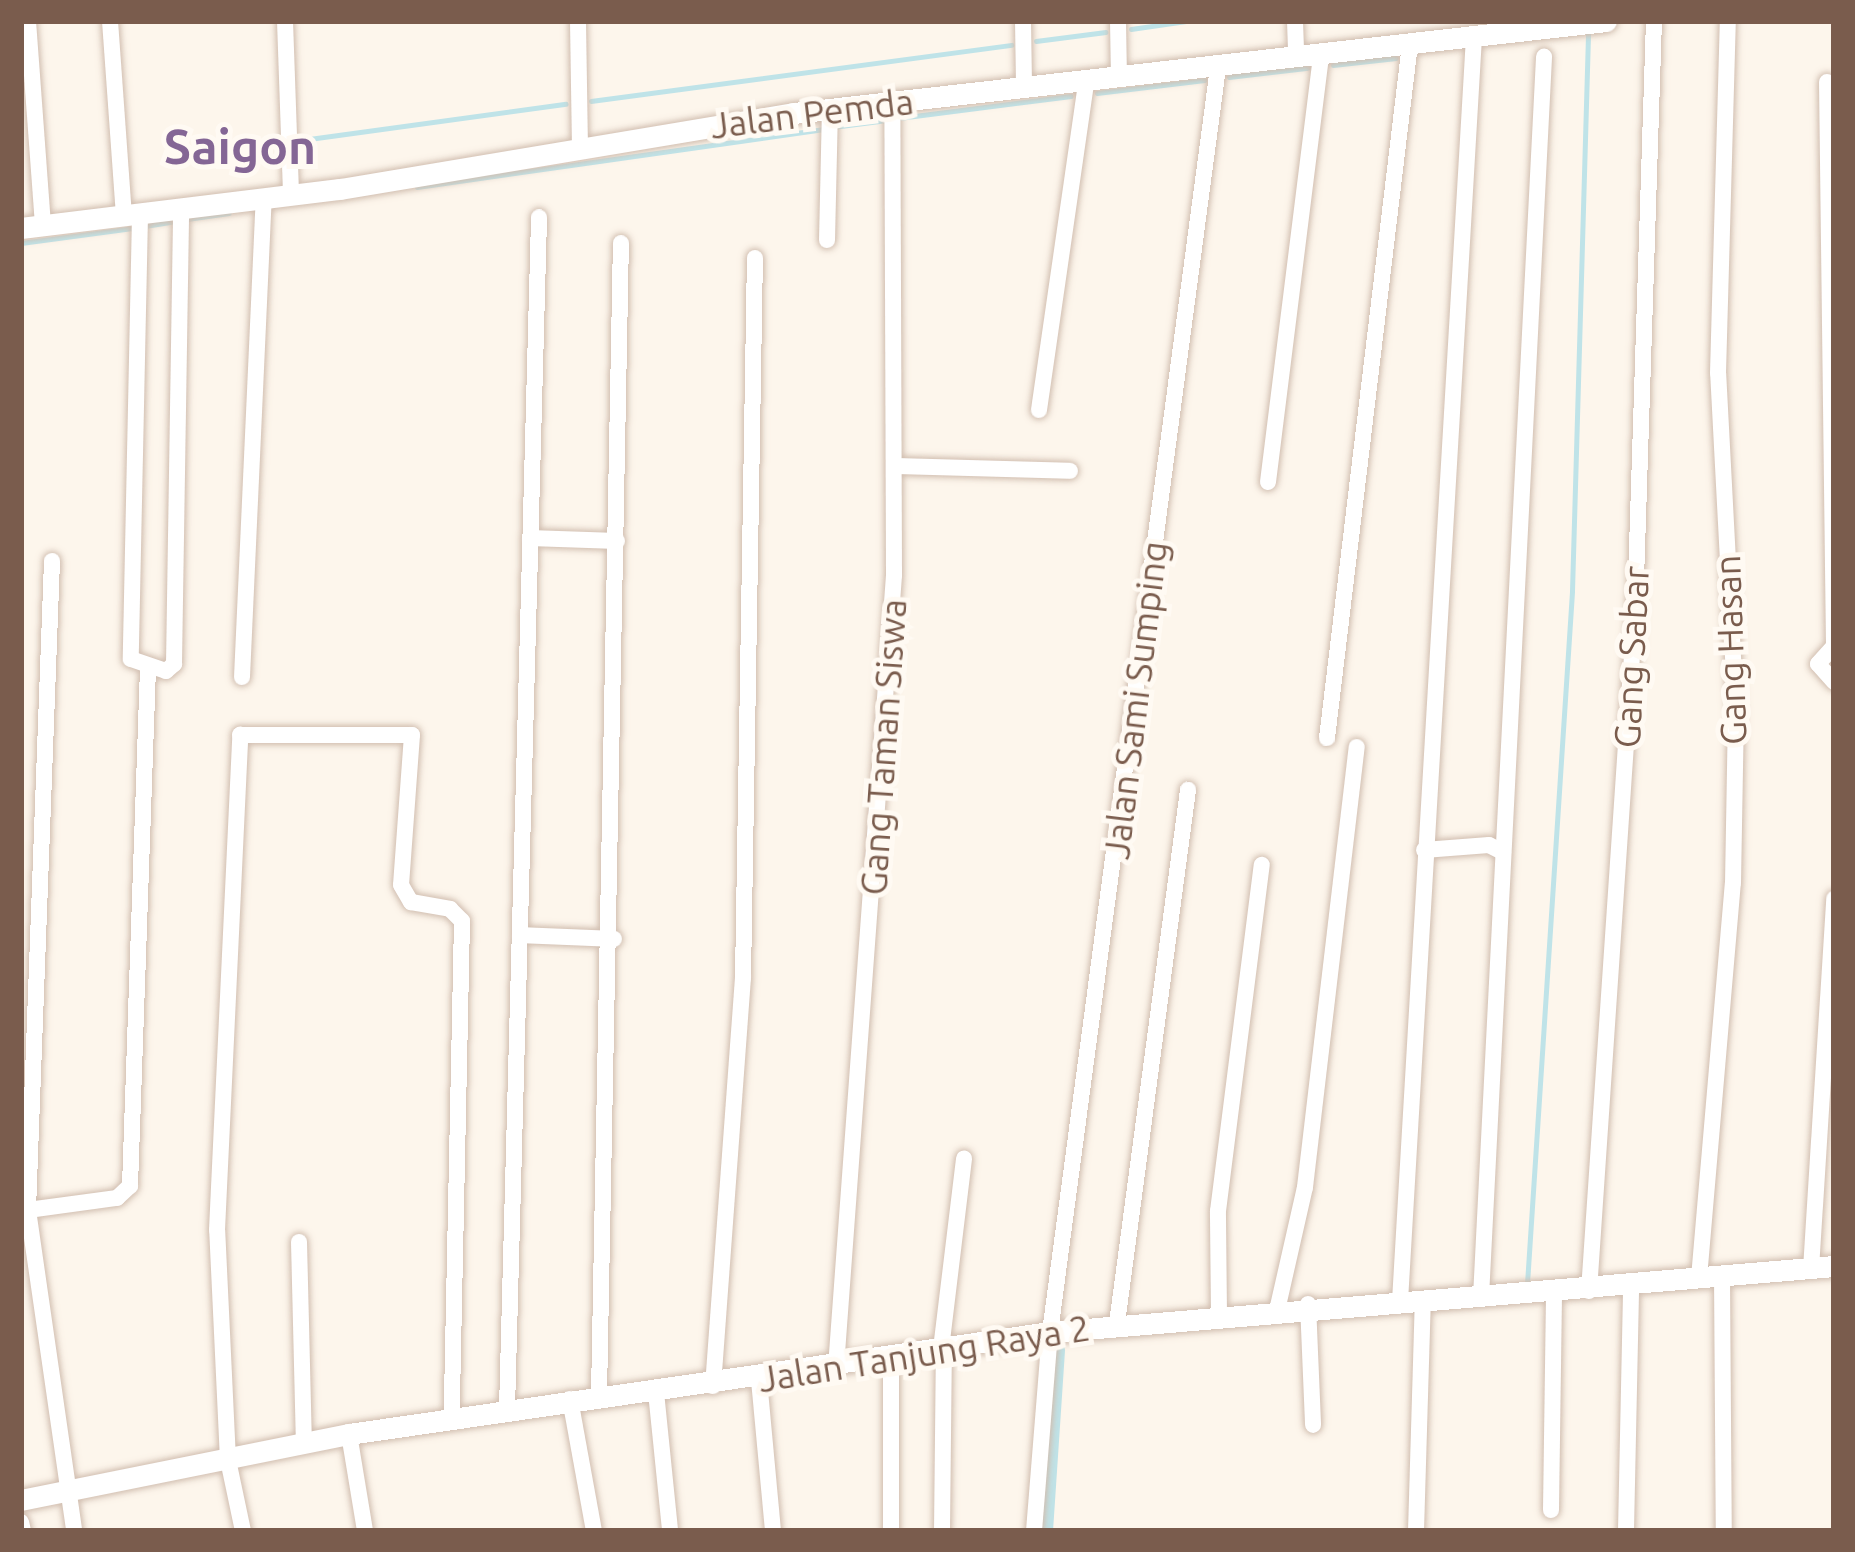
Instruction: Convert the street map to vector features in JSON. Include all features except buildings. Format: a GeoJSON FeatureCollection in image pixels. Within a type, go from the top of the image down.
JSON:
{"type":"FeatureCollection","features":[{"type":"Feature","properties":{"kind":"street"},"geometry":{"type":"LineString","coordinates":[[28,21],[32,226]]}},
{"type":"Feature","properties":{"kind":"street"},"geometry":{"type":"LineString","coordinates":[[110,21],[135,221],[136,536],[131,659],[148,669],[174,664],[181,217]]}},
{"type":"Feature","properties":{"kind":"street"},"geometry":{"type":"LineString","coordinates":[[285,21],[291,192]]}},
{"type":"Feature","properties":{"kind":"street"},"geometry":{"type":"LineString","coordinates":[[578,21],[580,144]]}},
{"type":"Feature","properties":{"kind":"street"},"geometry":{"type":"LineString","coordinates":[[1023,21],[1024,86]]}},
{"type":"Feature","properties":{"kind":"street"},"geometry":{"type":"LineString","coordinates":[[1118,21],[1119,78]]}},
{"type":"Feature","properties":{"kind":"street"},"geometry":{"type":"LineString","coordinates":[[1295,21],[1295,55]]}},
{"type":"Feature","properties":{"kind":"street","name":"Jalan Pemda"},"geometry":{"type":"LineString","coordinates":[[32,226],[181,217],[264,204],[291,192],[580,144],[830,112],[893,117],[1024,86],[1218,68],[1295,55],[1606,21]]}},
{"type":"Feature","properties":{"kind":"street","name":"Gang Sabar"},"geometry":{"type":"LineString","coordinates":[[1589,1291],[1635,611],[1654,21]]}},
{"type":"Feature","properties":{"kind":"street","name":"Gang Hasan"},"geometry":{"type":"LineString","coordinates":[[1724,1531],[1711,1277],[1733,883],[1736,714],[1718,374],[1728,21]]}},
{"type":"Feature","properties":{"kind":"street"},"geometry":{"type":"LineString","coordinates":[[1416,1531],[1411,1300],[1424,850],[1474,37]]}},
{"type":"Feature","properties":{"kind":"street"},"geometry":{"type":"LineString","coordinates":[[1328,737],[1410,44]]}},
{"type":"Feature","properties":{"kind":"street"},"geometry":{"type":"LineString","coordinates":[[1268,482],[1321,54]]}},
{"type":"Feature","properties":{"kind":"street"},"geometry":{"type":"LineString","coordinates":[[1481,1297],[1544,57]]}},
{"type":"Feature","properties":{"kind":"street","name":"Jalan Sami Sumping"},"geometry":{"type":"LineString","coordinates":[[1034,1531],[1050,1332],[1218,68]]}},
{"type":"Feature","properties":{"kind":"street"},"geometry":{"type":"LineString","coordinates":[[1039,410],[1086,82]]}},
{"type":"Feature","properties":{"kind":"street"},"geometry":{"type":"LineString","coordinates":[[1827,82],[1834,646],[1818,664],[1834,682]]}},
{"type":"Feature","properties":{"kind":"street"},"geometry":{"type":"LineString","coordinates":[[827,240],[830,112]]}},
{"type":"Feature","properties":{"kind":"street","name":"Gang Taman Siswa"},"geometry":{"type":"LineString","coordinates":[[836,1367],[889,680],[895,466],[893,117]]}},
{"type":"Feature","properties":{"kind":"street"},"geometry":{"type":"LineString","coordinates":[[242,677],[264,204]]}},
{"type":"Feature","properties":{"kind":"street"},"geometry":{"type":"LineString","coordinates":[[507,1409],[538,217]]}},
{"type":"Feature","properties":{"kind":"street"},"geometry":{"type":"LineString","coordinates":[[599,1395],[614,939],[621,243]]}},
{"type":"Feature","properties":{"kind":"street"},"geometry":{"type":"LineString","coordinates":[[713,1385],[743,978],[755,259]]}},
{"type":"Feature","properties":{"kind":"street"},"geometry":{"type":"LineString","coordinates":[[895,466],[1070,470]]}},
{"type":"Feature","properties":{"kind":"street"},"geometry":{"type":"LineString","coordinates":[[530,538],[616,541]]}},
{"type":"Feature","properties":{"kind":"street"},"geometry":{"type":"LineString","coordinates":[[52,561],[26,1232],[74,1531]]}},
{"type":"Feature","properties":{"kind":"street"},"geometry":{"type":"LineString","coordinates":[[28,1210],[117,1198],[130,1186],[148,669]]}},
{"type":"Feature","properties":{"kind":"street"},"geometry":{"type":"LineString","coordinates":[[243,1531],[228,1460],[217,1230],[240,735],[412,735],[401,886],[411,902],[450,909],[462,921],[452,1418]]}},
{"type":"Feature","properties":{"kind":"street"},"geometry":{"type":"LineString","coordinates":[[1278,1306],[1305,1186],[1357,747]]}},
{"type":"Feature","properties":{"kind":"street"},"geometry":{"type":"LineString","coordinates":[[1117,1323],[1187,790]]}},
{"type":"Feature","properties":{"kind":"street"},"geometry":{"type":"LineString","coordinates":[[21,831],[41,832]]}},
{"type":"Feature","properties":{"kind":"street"},"geometry":{"type":"LineString","coordinates":[[1424,850],[1489,844],[1503,853]]}},
{"type":"Feature","properties":{"kind":"street"},"geometry":{"type":"LineString","coordinates":[[1219,1314],[1218,1211],[1262,865]]}},
{"type":"Feature","properties":{"kind":"street"},"geometry":{"type":"LineString","coordinates":[[1822,1267],[1834,899]]}},
{"type":"Feature","properties":{"kind":"street"},"geometry":{"type":"LineString","coordinates":[[520,935],[614,939]]}},
{"type":"Feature","properties":{"kind":"street"},"geometry":{"type":"LineString","coordinates":[[942,1531],[943,1349],[964,1159]]}},
{"type":"Feature","properties":{"kind":"street"},"geometry":{"type":"LineString","coordinates":[[299,1242],[304,1444]]}},
{"type":"Feature","properties":{"kind":"street","name":"Jalan Tanjung Raya 2"},"geometry":{"type":"LineString","coordinates":[[21,1500],[349,1434],[599,1395],[759,1380],[1117,1323],[1308,1304],[1554,1294],[1822,1267]]}},
{"type":"Feature","properties":{"kind":"street"},"geometry":{"type":"LineString","coordinates":[[1626,1531],[1631,1286]]}},
{"type":"Feature","properties":{"kind":"street"},"geometry":{"type":"LineString","coordinates":[[1551,1510],[1554,1294]]}},
{"type":"Feature","properties":{"kind":"street"},"geometry":{"type":"LineString","coordinates":[[1308,1304],[1313,1425]]}},
{"type":"Feature","properties":{"kind":"street"},"geometry":{"type":"LineString","coordinates":[[891,1358],[891,1531]]}},
{"type":"Feature","properties":{"kind":"street"},"geometry":{"type":"LineString","coordinates":[[759,1380],[773,1531]]}},
{"type":"Feature","properties":{"kind":"street"},"geometry":{"type":"LineString","coordinates":[[656,1392],[670,1531]]}},
{"type":"Feature","properties":{"kind":"street"},"geometry":{"type":"LineString","coordinates":[[570,1399],[594,1531]]}},
{"type":"Feature","properties":{"kind":"street"},"geometry":{"type":"LineString","coordinates":[[349,1434],[365,1531]]}},
{"type":"Feature","properties":{"kind":"waterway"},"geometry":{"type":"LineString","coordinates":[[1131,29],[1187,21]]}},
{"type":"Feature","properties":{"kind":"waterway"},"geometry":{"type":"LineString","coordinates":[[1036,41],[1105,32]]}},
{"type":"Feature","properties":{"kind":"waterway"},"geometry":{"type":"LineString","coordinates":[[1527,1284],[1572,591],[1588,34]]}},
{"type":"Feature","properties":{"kind":"waterway"},"geometry":{"type":"LineString","coordinates":[[591,101],[1011,45]]}},
{"type":"Feature","properties":{"kind":"waterway"},"geometry":{"type":"LineString","coordinates":[[1333,65],[1396,58]]}},
{"type":"Feature","properties":{"kind":"waterway"},"geometry":{"type":"LineString","coordinates":[[1229,77],[1307,68]]}},
{"type":"Feature","properties":{"kind":"waterway"},"geometry":{"type":"LineString","coordinates":[[1097,93],[1204,80]]}},
{"type":"Feature","properties":{"kind":"waterway"},"geometry":{"type":"LineString","coordinates":[[899,118],[1071,96]]}},
{"type":"Feature","properties":{"kind":"waterway"},"geometry":{"type":"LineString","coordinates":[[302,140],[566,104]]}},
{"type":"Feature","properties":{"kind":"waterway"},"geometry":{"type":"LineString","coordinates":[[833,127],[887,120]]}},
{"type":"Feature","properties":{"kind":"waterway"},"geometry":{"type":"LineString","coordinates":[[417,187],[822,129]]}},
{"type":"Feature","properties":{"kind":"waterway"},"geometry":{"type":"LineString","coordinates":[[210,152],[276,143]]}},
{"type":"Feature","properties":{"kind":"waterway"},"geometry":{"type":"LineString","coordinates":[[187,219],[229,213]]}},
{"type":"Feature","properties":{"kind":"waterway"},"geometry":{"type":"LineString","coordinates":[[145,226],[176,221]]}},
{"type":"Feature","properties":{"kind":"waterway"},"geometry":{"type":"LineString","coordinates":[[21,243],[134,228]]}},
{"type":"Feature","properties":{"kind":"waterway"},"geometry":{"type":"LineString","coordinates":[[1045,1531],[1057,1350]]}},
{"type":"Feature","properties":{"kind":"district","name":"Saigon"},"geometry":{"type":"Point","coordinates":[240,147]}}]}
